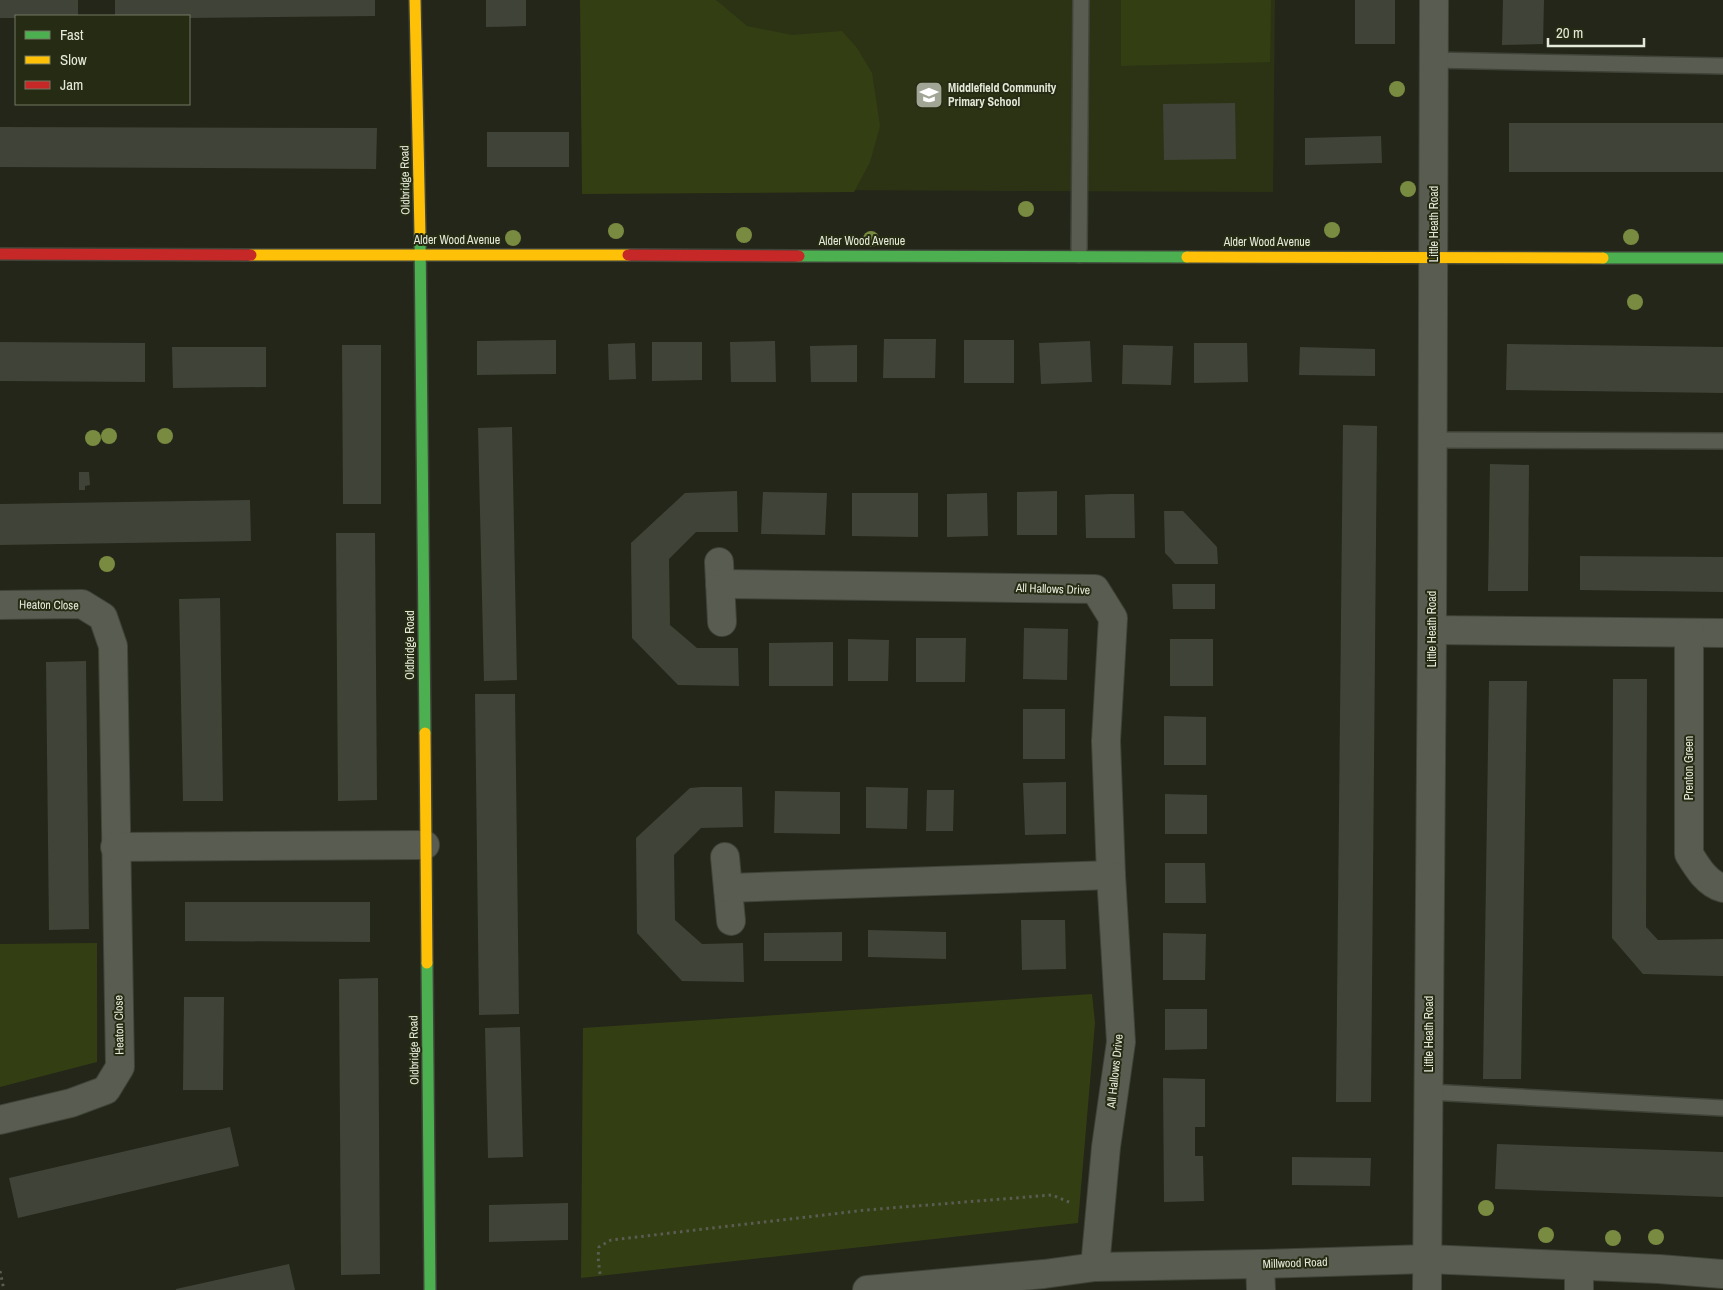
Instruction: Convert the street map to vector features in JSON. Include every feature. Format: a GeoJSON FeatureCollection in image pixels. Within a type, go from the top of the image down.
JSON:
{"type":"FeatureCollection","features":[{"type":"Feature","properties":{"kind":"street","name":"Oldbridge Road"},"geometry":{"type":"LineString","coordinates":[[415,0],[420,254],[430,1290]]}},
{"type":"Feature","properties":{"kind":"street","name":"Little Heath Road"},"geometry":{"type":"LineString","coordinates":[[1427,1290],[1434,0]]}},
{"type":"Feature","properties":{"kind":"street","name":"Alder Wood Avenue"},"geometry":{"type":"LineString","coordinates":[[0,254],[1079,255],[1723,258]]}},
{"type":"Feature","properties":{"kind":"street","name":"All Hallows Drive"},"geometry":{"type":"LineString","coordinates":[[722,622],[720,573],[1095,589],[1113,618],[1106,741],[1111,874],[1121,1042],[1106,1147],[1095,1267]]}},
{"type":"Feature","properties":{"kind":"street","name":"Heaton Close"},"geometry":{"type":"LineString","coordinates":[[0,604],[82,604],[103,616],[113,646],[120,1066],[106,1090],[71,1103],[0,1120]]}},
{"type":"Feature","properties":{"kind":"street"},"geometry":{"type":"LineString","coordinates":[[1432,630],[1723,633]]}},
{"type":"Feature","properties":{"kind":"street","name":"Prenton Green"},"geometry":{"type":"LineString","coordinates":[[1689,633],[1689,854],[1701,873],[1718,887],[1723,888]]}},
{"type":"Feature","properties":{"kind":"street"},"geometry":{"type":"LineString","coordinates":[[115,847],[425,845]]}},
{"type":"Feature","properties":{"kind":"street"},"geometry":{"type":"LineString","coordinates":[[725,858],[731,921]]}},
{"type":"Feature","properties":{"kind":"street"},"geometry":{"type":"LineString","coordinates":[[728,888],[1111,874]]}},
{"type":"Feature","properties":{"kind":"street","name":"Millwood Road"},"geometry":{"type":"LineString","coordinates":[[867,1290],[1044,1274],[1095,1267],[1260,1277],[1427,1259],[1579,1278],[1660,1269],[1723,1274]]}},
{"type":"Feature","properties":{"kind":"lane"},"geometry":{"type":"LineString","coordinates":[[1079,255],[1081,0]]}},
{"type":"Feature","properties":{"kind":"lane"},"geometry":{"type":"LineString","coordinates":[[1434,60],[1723,66]]}},
{"type":"Feature","properties":{"kind":"lane"},"geometry":{"type":"LineString","coordinates":[[1432,440],[1723,442]]}},
{"type":"Feature","properties":{"kind":"lane"},"geometry":{"type":"LineString","coordinates":[[1429,1092],[1723,1108]]}},
{"type":"Feature","properties":{"kind":"path"},"geometry":{"type":"LineString","coordinates":[[600,1274],[599,1247],[612,1240],[866,1210],[1052,1195],[1100,1214]]}},
{"type":"Feature","properties":{"kind":"path"},"geometry":{"type":"LineString","coordinates":[[0,1271],[4,1290]]}},
{"type":"Feature","properties":{"kind":"shaded area"},"geometry":{"type":"Polygon","coordinates":[[[580,0],[716,0],[747,26],[792,35],[842,31],[857,48],[872,73],[880,126],[870,162],[854,192],[582,194],[580,0]]]}},
{"type":"Feature","properties":{"kind":"shaded area","name":"Middlefield Community Primary School"},"geometry":{"type":"Polygon","coordinates":[[[582,0],[1275,0],[1273,192],[584,189],[582,0]]]}},
{"type":"Feature","properties":{"kind":"shaded area"},"geometry":{"type":"Polygon","coordinates":[[[1121,0],[1271,0],[1270,62],[1121,66],[1121,0]]]}},
{"type":"Feature","properties":{"kind":"shaded area"},"geometry":{"type":"Polygon","coordinates":[[[97,943],[97,1062],[0,1087],[0,944],[97,943]]]}},
{"type":"Feature","properties":{"kind":"shaded area"},"geometry":{"type":"Polygon","coordinates":[[[1092,994],[1095,1023],[1078,1223],[581,1278],[583,1028],[1092,994]]]}},
{"type":"Feature","properties":{"kind":"building"},"geometry":{"type":"Polygon","coordinates":[[[0,0],[78,0],[78,15],[15,15],[15,18],[0,18],[0,0]]]}},
{"type":"Feature","properties":{"kind":"building"},"geometry":{"type":"Polygon","coordinates":[[[115,0],[375,0],[375,16],[190,18],[190,15],[115,15],[115,0]]]}},
{"type":"Feature","properties":{"kind":"building"},"geometry":{"type":"Polygon","coordinates":[[[486,0],[526,0],[526,26],[486,27],[486,0]]]}},
{"type":"Feature","properties":{"kind":"building"},"geometry":{"type":"Polygon","coordinates":[[[1355,0],[1395,0],[1395,44],[1355,44],[1355,0]]]}},
{"type":"Feature","properties":{"kind":"building"},"geometry":{"type":"Polygon","coordinates":[[[1503,0],[1544,0],[1543,44],[1502,45],[1503,0]]]}},
{"type":"Feature","properties":{"kind":"building"},"geometry":{"type":"Polygon","coordinates":[[[1235,103],[1236,159],[1164,160],[1163,104],[1235,103]]]}},
{"type":"Feature","properties":{"kind":"building"},"geometry":{"type":"Polygon","coordinates":[[[1509,123],[1723,123],[1723,172],[1509,172],[1509,123]]]}},
{"type":"Feature","properties":{"kind":"building"},"geometry":{"type":"Polygon","coordinates":[[[0,127],[377,128],[376,169],[0,167],[0,127]]]}},
{"type":"Feature","properties":{"kind":"building"},"geometry":{"type":"Polygon","coordinates":[[[487,132],[569,132],[569,167],[487,167],[487,132]]]}},
{"type":"Feature","properties":{"kind":"building"},"geometry":{"type":"Polygon","coordinates":[[[1381,136],[1382,163],[1305,165],[1305,138],[1381,136]]]}},
{"type":"Feature","properties":{"kind":"building"},"geometry":{"type":"Polygon","coordinates":[[[884,339],[936,339],[935,378],[883,378],[884,339]]]}},
{"type":"Feature","properties":{"kind":"building"},"geometry":{"type":"Polygon","coordinates":[[[556,340],[556,374],[477,375],[477,341],[556,340]]]}},
{"type":"Feature","properties":{"kind":"building"},"geometry":{"type":"Polygon","coordinates":[[[964,340],[1014,340],[1014,383],[964,383],[964,340]]]}},
{"type":"Feature","properties":{"kind":"building"},"geometry":{"type":"Polygon","coordinates":[[[775,341],[776,382],[731,382],[730,342],[775,341]]]}},
{"type":"Feature","properties":{"kind":"building"},"geometry":{"type":"Polygon","coordinates":[[[1090,341],[1092,382],[1041,384],[1039,343],[1090,341]]]}},
{"type":"Feature","properties":{"kind":"building"},"geometry":{"type":"Polygon","coordinates":[[[0,342],[145,343],[145,382],[0,381],[0,342]]]}},
{"type":"Feature","properties":{"kind":"building"},"geometry":{"type":"Polygon","coordinates":[[[652,342],[702,342],[702,380],[652,381],[652,342]]]}},
{"type":"Feature","properties":{"kind":"building"},"geometry":{"type":"Polygon","coordinates":[[[635,343],[636,379],[609,380],[608,344],[635,343]]]}},
{"type":"Feature","properties":{"kind":"building"},"geometry":{"type":"Polygon","coordinates":[[[1194,343],[1247,343],[1248,382],[1194,383],[1194,343]]]}},
{"type":"Feature","properties":{"kind":"building"},"geometry":{"type":"Polygon","coordinates":[[[1507,344],[1723,347],[1723,393],[1506,390],[1507,344]]]}},
{"type":"Feature","properties":{"kind":"building"},"geometry":{"type":"Polygon","coordinates":[[[342,345],[381,345],[381,504],[343,504],[342,345]]]}},
{"type":"Feature","properties":{"kind":"building"},"geometry":{"type":"Polygon","coordinates":[[[857,345],[857,382],[811,382],[810,346],[857,345]]]}},
{"type":"Feature","properties":{"kind":"building"},"geometry":{"type":"Polygon","coordinates":[[[1123,345],[1173,346],[1171,385],[1122,384],[1123,345]]]}},
{"type":"Feature","properties":{"kind":"building"},"geometry":{"type":"Polygon","coordinates":[[[172,347],[266,347],[266,387],[173,388],[172,347]]]}},
{"type":"Feature","properties":{"kind":"building"},"geometry":{"type":"Polygon","coordinates":[[[1300,347],[1375,349],[1375,376],[1299,375],[1300,347]]]}},
{"type":"Feature","properties":{"kind":"building"},"geometry":{"type":"Polygon","coordinates":[[[1343,425],[1377,426],[1371,1102],[1336,1102],[1343,425]]]}},
{"type":"Feature","properties":{"kind":"building"},"geometry":{"type":"Polygon","coordinates":[[[512,427],[517,680],[484,681],[478,428],[512,427]]]}},
{"type":"Feature","properties":{"kind":"building"},"geometry":{"type":"Polygon","coordinates":[[[1490,464],[1529,465],[1528,591],[1488,591],[1490,464]]]}},
{"type":"Feature","properties":{"kind":"building"},"geometry":{"type":"Polygon","coordinates":[[[79,472],[89,472],[90,485],[85,486],[85,490],[79,490],[79,472]]]}},
{"type":"Feature","properties":{"kind":"building"},"geometry":{"type":"Polygon","coordinates":[[[737,491],[738,532],[696,532],[669,559],[670,625],[697,648],[738,648],[739,686],[678,685],[632,638],[631,543],[685,493],[737,491]]]}},
{"type":"Feature","properties":{"kind":"building"},"geometry":{"type":"Polygon","coordinates":[[[1057,491],[1057,535],[1017,535],[1017,492],[1057,491]]]}},
{"type":"Feature","properties":{"kind":"building"},"geometry":{"type":"Polygon","coordinates":[[[763,492],[827,493],[825,535],[761,534],[763,492]]]}},
{"type":"Feature","properties":{"kind":"building"},"geometry":{"type":"Polygon","coordinates":[[[852,493],[918,493],[918,537],[852,536],[852,493]]]}},
{"type":"Feature","properties":{"kind":"building"},"geometry":{"type":"Polygon","coordinates":[[[987,493],[988,536],[947,537],[947,494],[987,493]]]}},
{"type":"Feature","properties":{"kind":"building"},"geometry":{"type":"Polygon","coordinates":[[[1134,494],[1135,538],[1086,538],[1085,495],[1134,494]]]}},
{"type":"Feature","properties":{"kind":"building"},"geometry":{"type":"Polygon","coordinates":[[[250,500],[251,541],[0,545],[0,504],[250,500]]]}},
{"type":"Feature","properties":{"kind":"building"},"geometry":{"type":"Polygon","coordinates":[[[1164,511],[1183,511],[1217,547],[1218,564],[1175,564],[1165,553],[1164,511]]]}},
{"type":"Feature","properties":{"kind":"building"},"geometry":{"type":"Polygon","coordinates":[[[336,533],[375,533],[377,800],[338,801],[336,533]]]}},
{"type":"Feature","properties":{"kind":"building"},"geometry":{"type":"Polygon","coordinates":[[[1580,556],[1723,557],[1723,592],[1580,590],[1580,556]]]}},
{"type":"Feature","properties":{"kind":"building"},"geometry":{"type":"Polygon","coordinates":[[[1172,584],[1215,584],[1215,609],[1173,609],[1172,584]]]}},
{"type":"Feature","properties":{"kind":"building"},"geometry":{"type":"Polygon","coordinates":[[[220,598],[223,801],[183,801],[179,599],[220,598]]]}},
{"type":"Feature","properties":{"kind":"building"},"geometry":{"type":"Polygon","coordinates":[[[1024,628],[1068,629],[1067,680],[1023,679],[1024,628]]]}},
{"type":"Feature","properties":{"kind":"building"},"geometry":{"type":"Polygon","coordinates":[[[916,638],[966,638],[965,682],[916,682],[916,638]]]}},
{"type":"Feature","properties":{"kind":"building"},"geometry":{"type":"Polygon","coordinates":[[[848,639],[889,640],[888,681],[848,681],[848,639]]]}},
{"type":"Feature","properties":{"kind":"building"},"geometry":{"type":"Polygon","coordinates":[[[1170,639],[1213,639],[1213,686],[1170,686],[1170,639]]]}},
{"type":"Feature","properties":{"kind":"building"},"geometry":{"type":"Polygon","coordinates":[[[833,642],[833,686],[769,686],[769,643],[833,642]]]}},
{"type":"Feature","properties":{"kind":"building"},"geometry":{"type":"Polygon","coordinates":[[[86,661],[89,929],[49,930],[46,662],[86,661]]]}},
{"type":"Feature","properties":{"kind":"building"},"geometry":{"type":"Polygon","coordinates":[[[1613,679],[1647,679],[1646,927],[1658,940],[1723,939],[1723,976],[1643,974],[1612,938],[1613,679]]]}},
{"type":"Feature","properties":{"kind":"building"},"geometry":{"type":"Polygon","coordinates":[[[1489,681],[1527,681],[1521,1079],[1483,1079],[1489,681]]]}},
{"type":"Feature","properties":{"kind":"building"},"geometry":{"type":"Polygon","coordinates":[[[475,694],[515,694],[519,1014],[479,1015],[475,694]]]}},
{"type":"Feature","properties":{"kind":"building"},"geometry":{"type":"Polygon","coordinates":[[[1023,709],[1065,709],[1065,759],[1023,759],[1023,709]]]}},
{"type":"Feature","properties":{"kind":"building"},"geometry":{"type":"Polygon","coordinates":[[[1164,716],[1206,717],[1206,765],[1164,765],[1164,716]]]}},
{"type":"Feature","properties":{"kind":"building"},"geometry":{"type":"Polygon","coordinates":[[[1066,782],[1066,834],[1025,835],[1023,783],[1066,782]]]}},
{"type":"Feature","properties":{"kind":"building"},"geometry":{"type":"Polygon","coordinates":[[[742,787],[743,827],[701,828],[674,855],[675,920],[702,944],[743,943],[744,982],[682,981],[637,933],[636,838],[690,788],[742,787]]]}},
{"type":"Feature","properties":{"kind":"building"},"geometry":{"type":"Polygon","coordinates":[[[866,787],[908,788],[907,829],[866,828],[866,787]]]}},
{"type":"Feature","properties":{"kind":"building"},"geometry":{"type":"Polygon","coordinates":[[[927,790],[954,790],[953,831],[926,831],[927,790]]]}},
{"type":"Feature","properties":{"kind":"building"},"geometry":{"type":"Polygon","coordinates":[[[775,791],[840,792],[840,834],[774,833],[775,791]]]}},
{"type":"Feature","properties":{"kind":"building"},"geometry":{"type":"Polygon","coordinates":[[[1165,794],[1207,795],[1207,834],[1165,834],[1165,794]]]}},
{"type":"Feature","properties":{"kind":"building"},"geometry":{"type":"Polygon","coordinates":[[[1165,863],[1205,863],[1206,903],[1165,903],[1165,863]]]}},
{"type":"Feature","properties":{"kind":"building"},"geometry":{"type":"Polygon","coordinates":[[[185,902],[370,902],[370,942],[185,941],[185,902]]]}},
{"type":"Feature","properties":{"kind":"building"},"geometry":{"type":"Polygon","coordinates":[[[1021,920],[1065,920],[1066,969],[1022,970],[1021,920]]]}},
{"type":"Feature","properties":{"kind":"building"},"geometry":{"type":"Polygon","coordinates":[[[868,930],[946,932],[946,959],[868,957],[868,930]]]}},
{"type":"Feature","properties":{"kind":"building"},"geometry":{"type":"Polygon","coordinates":[[[842,932],[842,961],[764,961],[764,933],[842,932]]]}},
{"type":"Feature","properties":{"kind":"building"},"geometry":{"type":"Polygon","coordinates":[[[1163,933],[1206,934],[1205,980],[1163,980],[1163,933]]]}},
{"type":"Feature","properties":{"kind":"building"},"geometry":{"type":"Polygon","coordinates":[[[378,978],[380,1274],[341,1275],[339,979],[378,978]]]}},
{"type":"Feature","properties":{"kind":"building"},"geometry":{"type":"Polygon","coordinates":[[[184,997],[224,997],[223,1090],[183,1090],[184,997]]]}},
{"type":"Feature","properties":{"kind":"building"},"geometry":{"type":"Polygon","coordinates":[[[1165,1009],[1207,1009],[1207,1049],[1165,1050],[1165,1009]]]}},
{"type":"Feature","properties":{"kind":"building"},"geometry":{"type":"Polygon","coordinates":[[[520,1027],[523,1157],[488,1158],[485,1028],[520,1027]]]}},
{"type":"Feature","properties":{"kind":"building"},"geometry":{"type":"Polygon","coordinates":[[[1163,1078],[1205,1079],[1205,1127],[1195,1127],[1195,1156],[1203,1156],[1204,1201],[1164,1202],[1163,1078]]]}},
{"type":"Feature","properties":{"kind":"building"},"geometry":{"type":"Polygon","coordinates":[[[230,1127],[239,1166],[18,1218],[9,1178],[230,1127]]]}},
{"type":"Feature","properties":{"kind":"building"},"geometry":{"type":"Polygon","coordinates":[[[1497,1144],[1723,1152],[1723,1197],[1495,1189],[1497,1144]]]}},
{"type":"Feature","properties":{"kind":"building"},"geometry":{"type":"Polygon","coordinates":[[[1292,1157],[1371,1158],[1370,1186],[1292,1185],[1292,1157]]]}},
{"type":"Feature","properties":{"kind":"building"},"geometry":{"type":"Polygon","coordinates":[[[568,1203],[568,1240],[489,1242],[489,1205],[568,1203]]]}},
{"type":"Feature","properties":{"kind":"building"},"geometry":{"type":"Polygon","coordinates":[[[289,1264],[295,1290],[176,1290],[176,1289],[289,1264]]]}},
{"type":"Feature","properties":{"kind":"traffic: fast"},"geometry":{"type":"LineString","coordinates":[[420,234],[425,733]]}},
{"type":"Feature","properties":{"kind":"traffic: fast"},"geometry":{"type":"LineString","coordinates":[[799,256],[1187,257]]}},
{"type":"Feature","properties":{"kind":"traffic: fast"},"geometry":{"type":"LineString","coordinates":[[1603,258],[1723,258]]}},
{"type":"Feature","properties":{"kind":"traffic: fast"},"geometry":{"type":"LineString","coordinates":[[427,963],[430,1290]]}},
{"type":"Feature","properties":{"kind":"traffic: slow"},"geometry":{"type":"LineString","coordinates":[[415,0],[420,234]]}},
{"type":"Feature","properties":{"kind":"traffic: slow"},"geometry":{"type":"LineString","coordinates":[[251,255],[628,255]]}},
{"type":"Feature","properties":{"kind":"traffic: slow"},"geometry":{"type":"LineString","coordinates":[[1187,257],[1603,258]]}},
{"type":"Feature","properties":{"kind":"traffic: slow"},"geometry":{"type":"LineString","coordinates":[[425,733],[427,963]]}},
{"type":"Feature","properties":{"kind":"traffic: jam"},"geometry":{"type":"LineString","coordinates":[[0,254],[251,255]]}},
{"type":"Feature","properties":{"kind":"traffic: jam"},"geometry":{"type":"LineString","coordinates":[[628,255],[799,256]]}},
{"type":"Feature","properties":{"kind":"place","name":"Middlefield Community Primary School"},"geometry":{"type":"Point","coordinates":[929,95]}}]}
